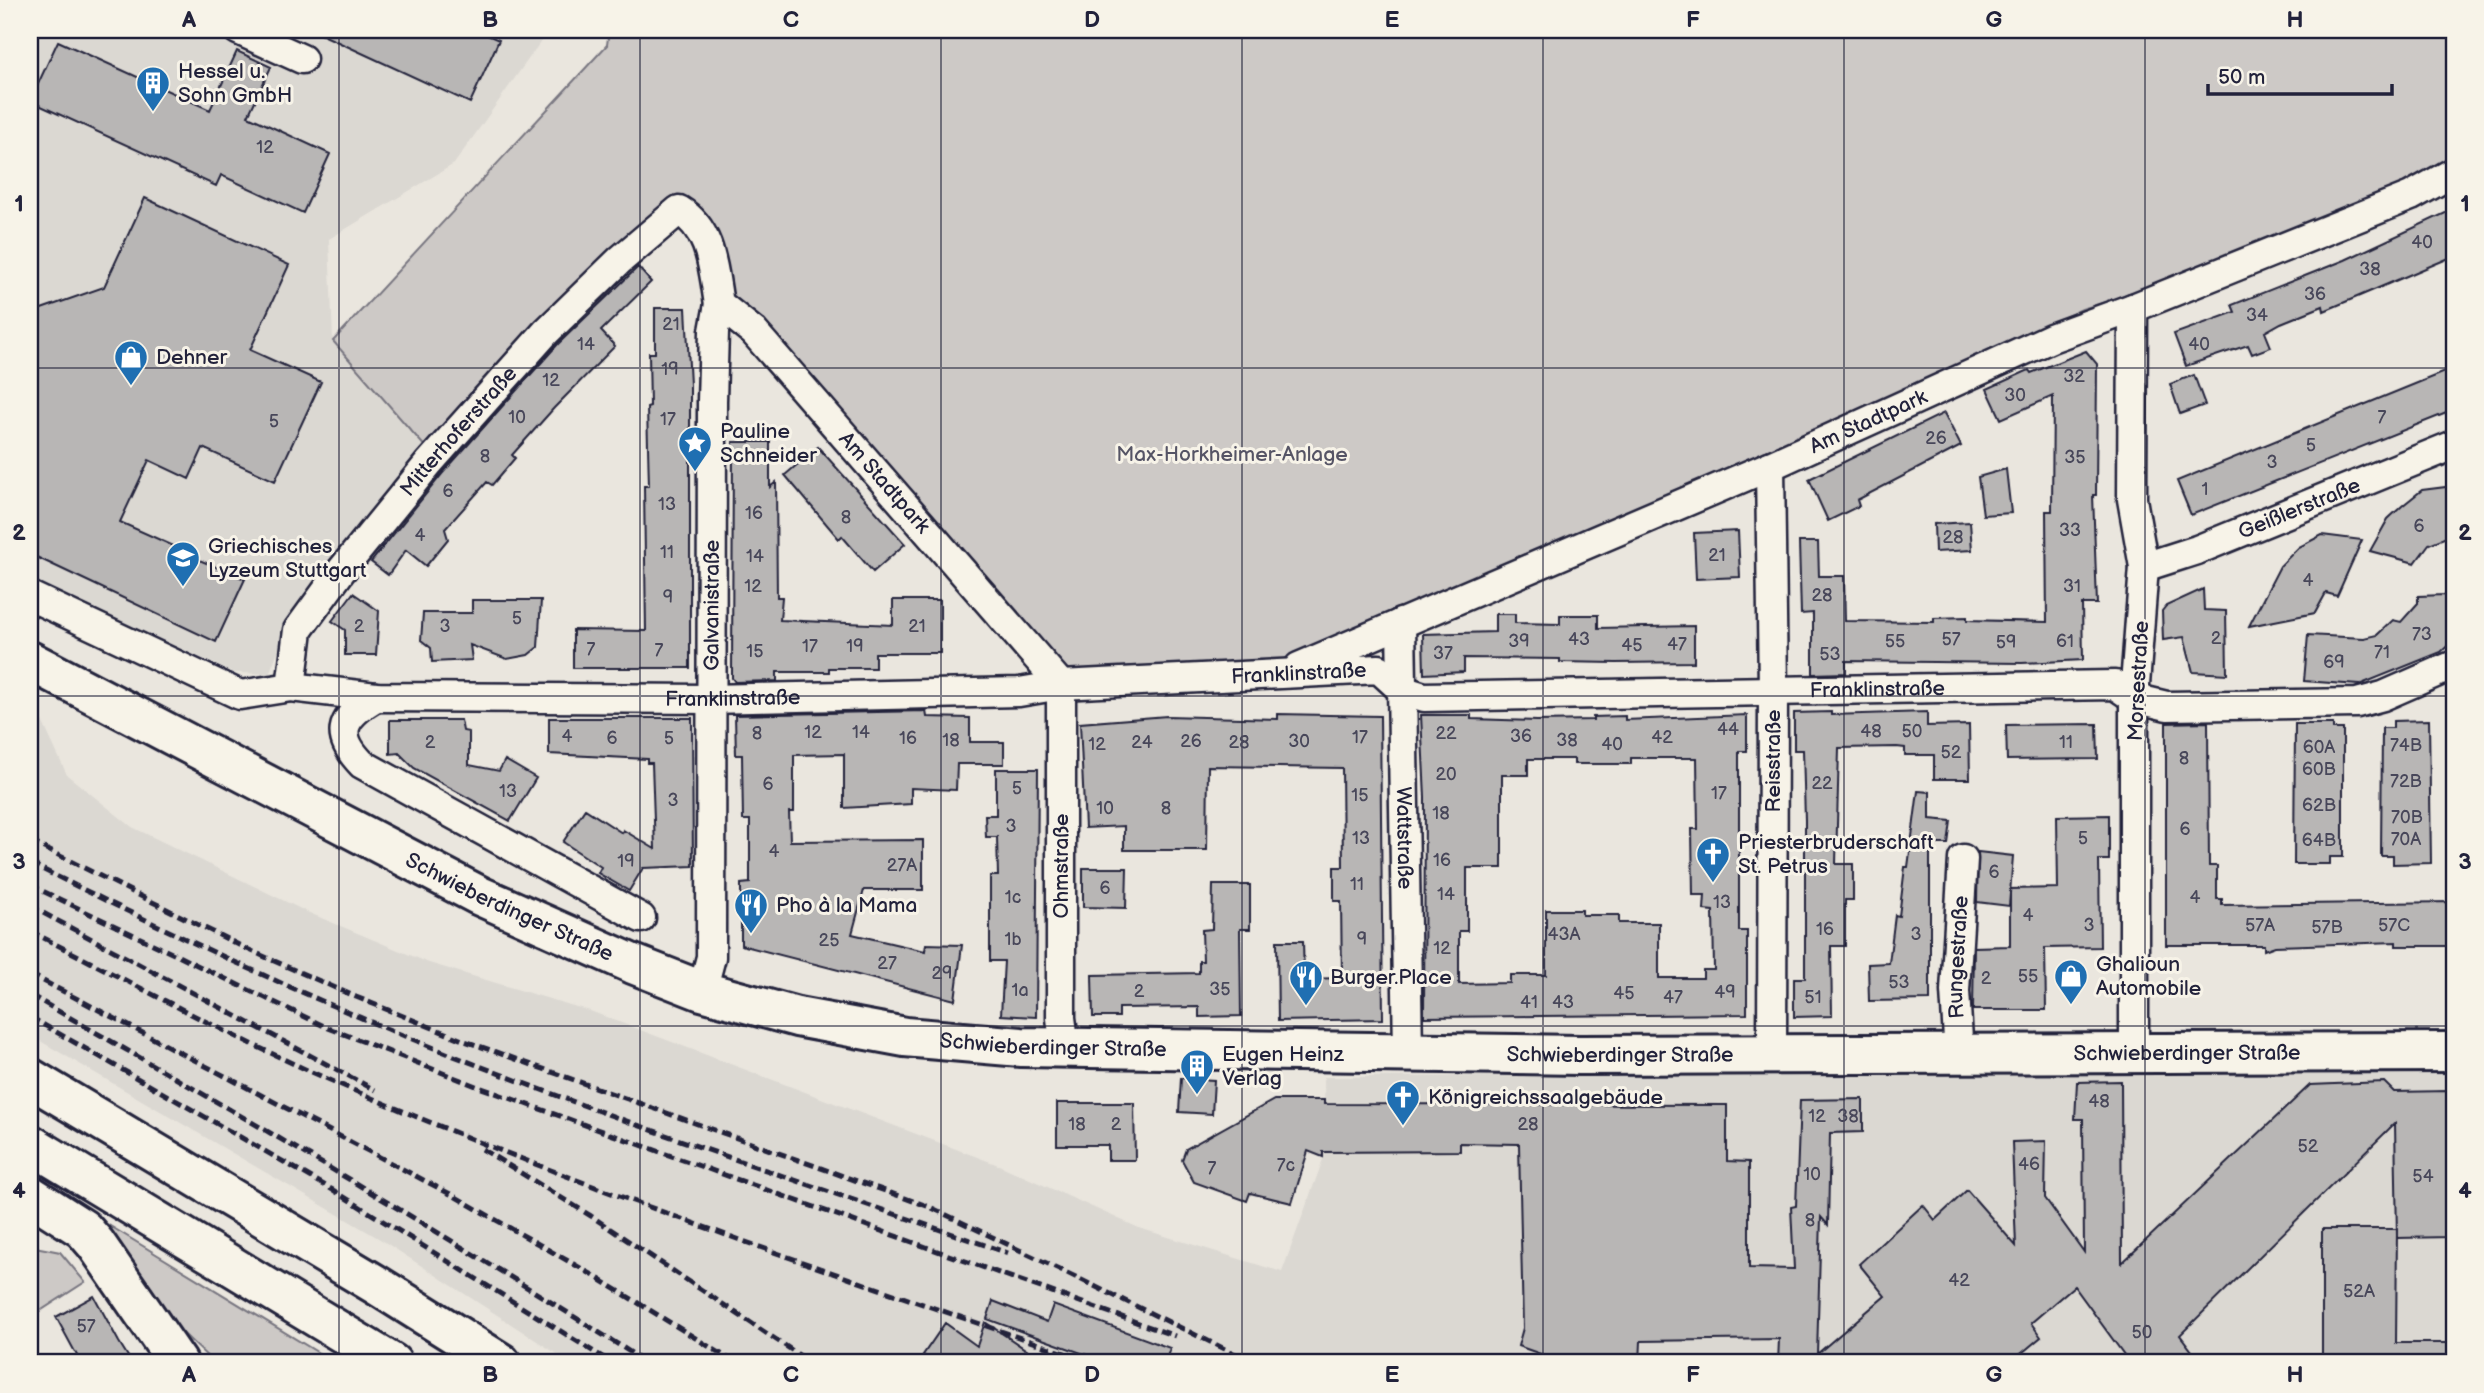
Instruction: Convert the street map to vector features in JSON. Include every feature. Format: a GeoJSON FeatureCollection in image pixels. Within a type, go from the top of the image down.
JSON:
{"type":"FeatureCollection","features":[{"type":"Feature","properties":{"kind":"main road","name":"Schwieberdinger Straße"},"geometry":{"type":"LineString","coordinates":[[30,661],[480,896],[633,964],[702,991],[797,1017],[905,1037],[1021,1047],[1772,1056],[2454,1052]]}},
{"type":"Feature","properties":{"kind":"main road"},"geometry":{"type":"LineString","coordinates":[[30,1078],[375,1284],[500,1363]]}},
{"type":"Feature","properties":{"kind":"main road"},"geometry":{"type":"LineString","coordinates":[[30,1144],[392,1363]]}},
{"type":"Feature","properties":{"kind":"main road"},"geometry":{"type":"LineString","coordinates":[[35,1205],[83,1230],[96,1244],[178,1363]]}},
{"type":"Feature","properties":{"kind":"street"},"geometry":{"type":"LineString","coordinates":[[238,30],[302,59]]}},
{"type":"Feature","properties":{"kind":"street","name":"Am Stadtpark"},"geometry":{"type":"LineString","coordinates":[[1281,674],[1770,466],[2051,338],[2133,308],[2411,196],[2454,172]]}},
{"type":"Feature","properties":{"kind":"street","name":"Mitterhoferstraße"},"geometry":{"type":"LineString","coordinates":[[291,687],[298,630],[341,570],[429,463],[546,332],[620,260],[679,211],[695,220],[709,246],[719,304]]}},
{"type":"Feature","properties":{"kind":"street","name":"Am Stadtpark"},"geometry":{"type":"LineString","coordinates":[[719,304],[754,332],[1061,685]]}},
{"type":"Feature","properties":{"kind":"street","name":"Galvanistraße"},"geometry":{"type":"LineString","coordinates":[[702,991],[711,957],[712,401],[719,304]]}},
{"type":"Feature","properties":{"kind":"street","name":"Morsestraße"},"geometry":{"type":"LineString","coordinates":[[2133,308],[2132,499],[2144,567],[2134,698],[2134,1055]]}},
{"type":"Feature","properties":{"kind":"street","name":"Geißlerstraße"},"geometry":{"type":"LineString","coordinates":[[2144,567],[2197,550],[2454,445]]}},
{"type":"Feature","properties":{"kind":"street","name":"Reisstraße"},"geometry":{"type":"LineString","coordinates":[[1770,466],[1773,689],[1772,1056]]}},
{"type":"Feature","properties":{"kind":"street"},"geometry":{"type":"LineString","coordinates":[[30,596],[240,695],[291,687]]}},
{"type":"Feature","properties":{"kind":"street","name":"Wattstraße"},"geometry":{"type":"LineString","coordinates":[[1401,623],[1408,1052]]}},
{"type":"Feature","properties":{"kind":"street","name":"Franklinstraße"},"geometry":{"type":"LineString","coordinates":[[291,687],[376,697],[711,699],[1019,692],[1061,685],[1379,669],[1402,690],[1424,697],[2115,685],[2134,698],[2166,706],[2357,703],[2383,696],[2454,664]]}},
{"type":"Feature","properties":{"kind":"street","name":"Ohmstraße"},"geometry":{"type":"LineString","coordinates":[[1061,685],[1061,1017],[1065,1047]]}},
{"type":"Feature","properties":{"kind":"street"},"geometry":{"type":"LineString","coordinates":[[376,697],[357,708],[346,720],[344,734],[350,751],[362,764],[641,918]]}},
{"type":"Feature","properties":{"kind":"street","name":"Rungestraße"},"geometry":{"type":"LineString","coordinates":[[1959,1055],[1955,991],[1963,859]]}},
{"type":"Feature","properties":{"kind":"shaded area"},"geometry":{"type":"Polygon","coordinates":[[[30,30],[549,30],[454,164],[329,239],[333,341],[427,449],[287,628],[269,674],[234,673],[30,580],[30,30]]]}},
{"type":"Feature","properties":{"kind":"shaded area"},"geometry":{"type":"Polygon","coordinates":[[[30,708],[38,712],[67,775],[132,827],[307,912],[429,963],[590,1011],[1001,1166],[1139,1228],[1282,1272],[1325,1154],[1324,1077],[2454,1072],[2454,1363],[1208,1363],[1194,1358],[1191,1363],[571,1363],[380,1239],[30,1035],[30,708]]]}},
{"type":"Feature","properties":{"kind":"green space","name":"Max-Horkheimer-Anlage"},"geometry":{"type":"Polygon","coordinates":[[[609,30],[2454,30],[2454,161],[2413,184],[2143,291],[2082,309],[1772,456],[1394,610],[1275,667],[1075,677],[1038,645],[728,291],[675,202],[427,449],[333,341],[607,45],[609,30]]]}},
{"type":"Feature","properties":{"kind":"green space"},"geometry":{"type":"Polygon","coordinates":[[[97,1218],[335,1363],[214,1363],[135,1287],[97,1218]]]}},
{"type":"Feature","properties":{"kind":"green space"},"geometry":{"type":"Polygon","coordinates":[[[30,1246],[60,1252],[85,1282],[37,1313],[30,1301],[30,1246]]]}},
{"type":"Feature","properties":{"kind":"building"},"geometry":{"type":"Polygon","coordinates":[[[312,30],[476,30],[499,40],[470,103],[312,30]]]}},
{"type":"Feature","properties":{"kind":"building","name":"Hessel u. Sohn GmbH"},"geometry":{"type":"Polygon","coordinates":[[[58,41],[210,110],[237,51],[271,67],[248,116],[330,154],[303,213],[221,175],[216,186],[30,101],[58,41]]]}},
{"type":"Feature","properties":{"kind":"building","name":"Dehner"},"geometry":{"type":"Polygon","coordinates":[[[145,198],[289,265],[250,350],[321,382],[275,481],[203,448],[189,479],[149,460],[120,522],[176,547],[175,550],[245,579],[216,642],[30,554],[30,313],[104,287],[145,198]]]}},
{"type":"Feature","properties":{"kind":"building"},"geometry":{"type":"Polygon","coordinates":[[[2454,209],[2454,256],[2324,311],[2323,306],[2281,323],[2265,332],[2271,347],[2252,354],[2248,345],[2186,366],[2174,334],[2235,312],[2232,305],[2345,260],[2454,209]]]}},
{"type":"Feature","properties":{"kind":"building"},"geometry":{"type":"Polygon","coordinates":[[[638,267],[651,282],[601,331],[615,346],[512,455],[515,458],[492,485],[487,482],[445,529],[448,539],[426,566],[406,550],[388,575],[371,562],[442,474],[558,344],[638,267]]]}},
{"type":"Feature","properties":{"kind":"building"},"geometry":{"type":"Polygon","coordinates":[[[655,308],[686,308],[690,385],[690,668],[573,668],[573,630],[646,631],[644,486],[649,486],[647,407],[650,406],[649,353],[655,353],[655,308]]]}},
{"type":"Feature","properties":{"kind":"building"},"geometry":{"type":"Polygon","coordinates":[[[2086,351],[2097,364],[2096,495],[2093,495],[2097,604],[2082,604],[2083,660],[2022,663],[1846,661],[1846,673],[1813,674],[1813,613],[1801,614],[1799,542],[1818,542],[1819,576],[1844,576],[1845,621],[1934,622],[1934,618],[1967,617],[1967,620],[2047,622],[2046,511],[2052,511],[2053,396],[2001,419],[1987,389],[2029,370],[2031,373],[2086,351]]]}},
{"type":"Feature","properties":{"kind":"building"},"geometry":{"type":"Polygon","coordinates":[[[2454,368],[2454,410],[2191,515],[2177,481],[2454,368]]]}},
{"type":"Feature","properties":{"kind":"building"},"geometry":{"type":"Polygon","coordinates":[[[2194,375],[2205,405],[2180,414],[2170,384],[2194,375]]]}},
{"type":"Feature","properties":{"kind":"building"},"geometry":{"type":"Polygon","coordinates":[[[1944,413],[1961,446],[1857,500],[1859,506],[1828,521],[1809,479],[1944,413]]]}},
{"type":"Feature","properties":{"kind":"building"},"geometry":{"type":"Polygon","coordinates":[[[733,442],[770,442],[770,487],[776,482],[777,597],[782,597],[780,620],[893,625],[893,600],[940,600],[940,653],[875,653],[875,668],[829,668],[829,672],[777,672],[777,681],[735,682],[732,678],[733,442]]]}},
{"type":"Feature","properties":{"kind":"building"},"geometry":{"type":"Polygon","coordinates":[[[818,447],[905,544],[873,572],[842,536],[839,539],[785,475],[818,447]]]}},
{"type":"Feature","properties":{"kind":"building"},"geometry":{"type":"Polygon","coordinates":[[[2006,469],[2011,513],[1983,515],[1978,477],[2006,469]]]}},
{"type":"Feature","properties":{"kind":"building"},"geometry":{"type":"Polygon","coordinates":[[[2454,486],[2454,534],[2429,544],[2415,563],[2370,551],[2388,519],[2422,490],[2454,486]]]}},
{"type":"Feature","properties":{"kind":"building"},"geometry":{"type":"Polygon","coordinates":[[[1970,522],[1972,550],[1935,552],[1934,524],[1970,522]]]}},
{"type":"Feature","properties":{"kind":"building"},"geometry":{"type":"Polygon","coordinates":[[[1738,531],[1740,577],[1696,579],[1694,533],[1738,531]]]}},
{"type":"Feature","properties":{"kind":"building"},"geometry":{"type":"Polygon","coordinates":[[[2322,535],[2362,540],[2337,596],[2326,593],[2315,613],[2249,626],[2280,566],[2299,547],[2322,535]]]}},
{"type":"Feature","properties":{"kind":"building"},"geometry":{"type":"Polygon","coordinates":[[[2203,589],[2204,610],[2226,611],[2227,674],[2193,672],[2184,637],[2163,640],[2162,611],[2166,606],[2203,589]]]}},
{"type":"Feature","properties":{"kind":"building"},"geometry":{"type":"Polygon","coordinates":[[[353,593],[379,611],[376,655],[345,655],[345,630],[332,621],[353,593]]]}},
{"type":"Feature","properties":{"kind":"building"},"geometry":{"type":"Polygon","coordinates":[[[2445,595],[2454,608],[2454,640],[2441,652],[2359,685],[2304,681],[2308,635],[2364,638],[2377,635],[2393,620],[2401,622],[2418,603],[2418,596],[2445,595]]]}},
{"type":"Feature","properties":{"kind":"building"},"geometry":{"type":"Polygon","coordinates":[[[472,600],[541,600],[538,647],[528,655],[507,659],[470,645],[472,660],[432,662],[431,648],[421,640],[423,613],[472,613],[472,600]]]}},
{"type":"Feature","properties":{"kind":"building"},"geometry":{"type":"Polygon","coordinates":[[[1495,614],[1515,614],[1515,623],[1560,624],[1560,615],[1598,615],[1598,628],[1694,626],[1694,662],[1616,663],[1560,662],[1560,659],[1464,658],[1464,672],[1424,674],[1423,634],[1495,632],[1495,614]]]}},
{"type":"Feature","properties":{"kind":"building"},"geometry":{"type":"Polygon","coordinates":[[[926,711],[927,717],[970,718],[970,742],[1004,742],[1004,764],[957,764],[956,790],[911,788],[911,804],[844,808],[844,754],[794,755],[794,812],[789,812],[790,841],[923,840],[923,890],[864,890],[852,934],[925,951],[926,944],[962,945],[955,1000],[741,945],[741,884],[750,883],[750,820],[743,820],[742,755],[736,755],[735,715],[926,711]]]}},
{"type":"Feature","properties":{"kind":"building"},"geometry":{"type":"Polygon","coordinates":[[[1831,712],[1831,715],[1927,712],[1927,726],[1969,725],[1970,779],[1934,779],[1934,755],[1905,755],[1905,748],[1839,748],[1836,864],[1853,864],[1853,900],[1845,900],[1845,946],[1831,946],[1832,1016],[1794,1017],[1794,978],[1805,978],[1805,820],[1803,750],[1794,750],[1794,713],[1831,712]]]}},
{"type":"Feature","properties":{"kind":"building"},"geometry":{"type":"Polygon","coordinates":[[[1278,714],[1380,716],[1383,1019],[1278,1021],[1277,941],[1303,941],[1304,979],[1342,978],[1341,901],[1334,901],[1334,867],[1343,867],[1342,768],[1208,766],[1207,850],[1124,850],[1124,826],[1085,828],[1080,723],[1167,716],[1278,719],[1278,714]]]}},
{"type":"Feature","properties":{"kind":"building"},"geometry":{"type":"Polygon","coordinates":[[[1421,715],[1471,715],[1471,719],[1537,721],[1593,720],[1593,717],[1625,716],[1625,720],[1747,715],[1747,751],[1739,751],[1739,931],[1747,931],[1747,1014],[1424,1017],[1425,797],[1421,715]],[[1631,758],[1631,764],[1574,764],[1574,759],[1528,759],[1528,775],[1502,775],[1502,868],[1467,868],[1467,931],[1459,931],[1459,984],[1510,983],[1510,975],[1546,975],[1546,910],[1582,910],[1582,915],[1619,915],[1619,923],[1659,923],[1659,978],[1703,978],[1703,970],[1714,970],[1713,911],[1704,910],[1705,895],[1693,895],[1692,829],[1698,829],[1697,758],[1631,758]]]}},
{"type":"Feature","properties":{"kind":"building"},"geometry":{"type":"Polygon","coordinates":[[[549,718],[692,718],[693,866],[643,868],[629,891],[598,873],[601,867],[563,842],[585,809],[622,833],[623,830],[655,849],[652,763],[647,763],[647,759],[549,754],[549,718]]]}},
{"type":"Feature","properties":{"kind":"building"},"geometry":{"type":"Polygon","coordinates":[[[390,720],[461,720],[463,731],[469,732],[469,765],[499,771],[505,760],[536,778],[510,821],[414,768],[399,753],[390,754],[390,720]]]}},
{"type":"Feature","properties":{"kind":"building"},"geometry":{"type":"Polygon","coordinates":[[[2429,720],[2431,863],[2393,864],[2393,856],[2381,856],[2382,728],[2393,728],[2393,721],[2429,720]]]}},
{"type":"Feature","properties":{"kind":"building"},"geometry":{"type":"Polygon","coordinates":[[[2208,722],[2209,866],[2217,866],[2217,899],[2222,899],[2222,905],[2454,902],[2454,946],[2396,946],[2396,942],[2275,946],[2264,950],[2264,945],[2166,945],[2166,723],[2208,722]]]}},
{"type":"Feature","properties":{"kind":"building"},"geometry":{"type":"Polygon","coordinates":[[[2097,724],[2098,759],[2007,760],[2006,725],[2097,724]]]}},
{"type":"Feature","properties":{"kind":"building"},"geometry":{"type":"Polygon","coordinates":[[[2295,724],[2333,724],[2333,729],[2343,729],[2343,857],[2330,857],[2330,864],[2294,864],[2295,724]]]}},
{"type":"Feature","properties":{"kind":"building"},"geometry":{"type":"Polygon","coordinates":[[[996,769],[1038,769],[1036,1017],[1001,1015],[1004,961],[990,961],[990,876],[998,876],[997,837],[986,837],[985,815],[996,815],[996,769]]]}},
{"type":"Feature","properties":{"kind":"building"},"geometry":{"type":"Polygon","coordinates":[[[1918,791],[1930,792],[1930,819],[1951,821],[1948,844],[1930,844],[1930,1000],[1869,1001],[1868,964],[1889,963],[1895,915],[1899,916],[1905,867],[1908,867],[1918,791]]]}},
{"type":"Feature","properties":{"kind":"building"},"geometry":{"type":"Polygon","coordinates":[[[2109,815],[2109,860],[2099,860],[2100,947],[2045,948],[2046,1010],[1973,1010],[1974,947],[2010,946],[2010,889],[2058,888],[2057,816],[2109,815]]]}},
{"type":"Feature","properties":{"kind":"building"},"geometry":{"type":"Polygon","coordinates":[[[1978,852],[2013,856],[2009,906],[1977,902],[1978,852]]]}},
{"type":"Feature","properties":{"kind":"building"},"geometry":{"type":"Polygon","coordinates":[[[1083,868],[1127,868],[1126,908],[1083,907],[1083,868]]]}},
{"type":"Feature","properties":{"kind":"building"},"geometry":{"type":"Polygon","coordinates":[[[1213,885],[1250,885],[1250,929],[1240,929],[1241,1016],[1199,1017],[1199,1007],[1119,1008],[1119,1017],[1093,1017],[1092,975],[1199,973],[1199,961],[1203,961],[1202,930],[1212,929],[1213,885]]]}},
{"type":"Feature","properties":{"kind":"building","name":"Eugen Heinz Verlag"},"geometry":{"type":"Polygon","coordinates":[[[1181,1078],[1214,1080],[1212,1114],[1179,1112],[1181,1078]]]}},
{"type":"Feature","properties":{"kind":"building"},"geometry":{"type":"Polygon","coordinates":[[[2121,1081],[2122,1263],[2310,1085],[2384,1082],[2394,1092],[2448,1091],[2450,1237],[2397,1238],[2395,1123],[2180,1335],[2201,1363],[2130,1363],[2074,1286],[2031,1323],[2041,1337],[2010,1363],[1778,1363],[1779,1339],[1641,1341],[1640,1363],[1566,1363],[1518,1346],[1523,1328],[1519,1144],[1460,1143],[1460,1151],[1323,1152],[1323,1157],[1308,1151],[1292,1203],[1250,1193],[1247,1201],[1194,1182],[1182,1160],[1186,1149],[1274,1100],[1324,1100],[1324,1104],[1727,1105],[1727,1161],[1749,1162],[1749,1268],[1794,1269],[1791,1207],[1796,1206],[1800,1100],[1863,1099],[1863,1132],[1830,1133],[1828,1225],[1821,1217],[1817,1354],[1885,1296],[1859,1264],[1923,1205],[1935,1220],[1967,1190],[2016,1246],[2012,1142],[2046,1141],[2045,1198],[2084,1252],[2083,1119],[2075,1119],[2077,1082],[2121,1081]]]}},
{"type":"Feature","properties":{"kind":"building"},"geometry":{"type":"Polygon","coordinates":[[[1057,1103],[1134,1103],[1135,1160],[1108,1160],[1108,1145],[1057,1145],[1057,1103]]]}},
{"type":"Feature","properties":{"kind":"building"},"geometry":{"type":"Polygon","coordinates":[[[2322,1229],[2397,1229],[2396,1343],[2454,1343],[2454,1363],[2322,1363],[2322,1229]]]}},
{"type":"Feature","properties":{"kind":"building"},"geometry":{"type":"Polygon","coordinates":[[[94,1296],[132,1363],[81,1363],[56,1317],[94,1296]]]}},
{"type":"Feature","properties":{"kind":"building"},"geometry":{"type":"Polygon","coordinates":[[[993,1301],[1047,1322],[1053,1305],[1170,1348],[1165,1363],[1109,1363],[987,1319],[993,1301]]]}},
{"type":"Feature","properties":{"kind":"building"},"geometry":{"type":"Polygon","coordinates":[[[985,1322],[1046,1363],[936,1363],[923,1355],[945,1323],[977,1346],[985,1322]]]}},
{"type":"Feature","properties":{"kind":"railway"},"geometry":{"type":"LineString","coordinates":[[30,841],[247,949],[356,997],[465,1041],[930,1207],[1254,1363]]}},
{"type":"Feature","properties":{"kind":"railway"},"geometry":{"type":"LineString","coordinates":[[30,863],[257,972],[470,1062],[700,1147],[1008,1253]]}},
{"type":"Feature","properties":{"kind":"railway"},"geometry":{"type":"LineString","coordinates":[[30,885],[326,1027],[476,1086],[1175,1336]]}},
{"type":"Feature","properties":{"kind":"railway"},"geometry":{"type":"LineString","coordinates":[[30,906],[375,1090]]}},
{"type":"Feature","properties":{"kind":"railway"},"geometry":{"type":"LineString","coordinates":[[30,931],[266,1051],[438,1125],[717,1232],[1093,1363]]}},
{"type":"Feature","properties":{"kind":"railway"},"geometry":{"type":"LineString","coordinates":[[30,974],[454,1196],[591,1274],[736,1363]]}},
{"type":"Feature","properties":{"kind":"railway"},"geometry":{"type":"LineString","coordinates":[[30,995],[341,1174],[647,1363]]}},
{"type":"Feature","properties":{"kind":"railway"},"geometry":{"type":"LineString","coordinates":[[30,1017],[333,1190],[612,1363]]}},
{"type":"Feature","properties":{"kind":"railway"},"geometry":{"type":"LineString","coordinates":[[482,1149],[591,1216],[811,1363]]}},
{"type":"Feature","properties":{"kind":"place","name":"Hessel u. Sohn GmbH"},"geometry":{"type":"Point","coordinates":[153,113]}},
{"type":"Feature","properties":{"kind":"place","name":"Dehner"},"geometry":{"type":"Point","coordinates":[131,387]}},
{"type":"Feature","properties":{"kind":"place","name":"Pauline Schneider"},"geometry":{"type":"Point","coordinates":[695,473]}},
{"type":"Feature","properties":{"kind":"place","name":"Griechisches Lyzeum Stuttgart"},"geometry":{"type":"Point","coordinates":[183,588]}},
{"type":"Feature","properties":{"kind":"place","name":"Priesterbruderschaft St. Petrus"},"geometry":{"type":"Point","coordinates":[1713,884]}},
{"type":"Feature","properties":{"kind":"place","name":"Pho à la Mama"},"geometry":{"type":"Point","coordinates":[751,935]}},
{"type":"Feature","properties":{"kind":"place","name":"Ghalioun Automobile"},"geometry":{"type":"Point","coordinates":[2071,1006]}},
{"type":"Feature","properties":{"kind":"place","name":"Burger.Place"},"geometry":{"type":"Point","coordinates":[1306,1007]}},
{"type":"Feature","properties":{"kind":"place","name":"Eugen Heinz Verlag"},"geometry":{"type":"Point","coordinates":[1197,1096]}},
{"type":"Feature","properties":{"kind":"place","name":"Königreichssaalgebäude"},"geometry":{"type":"Point","coordinates":[1403,1127]}}]}
